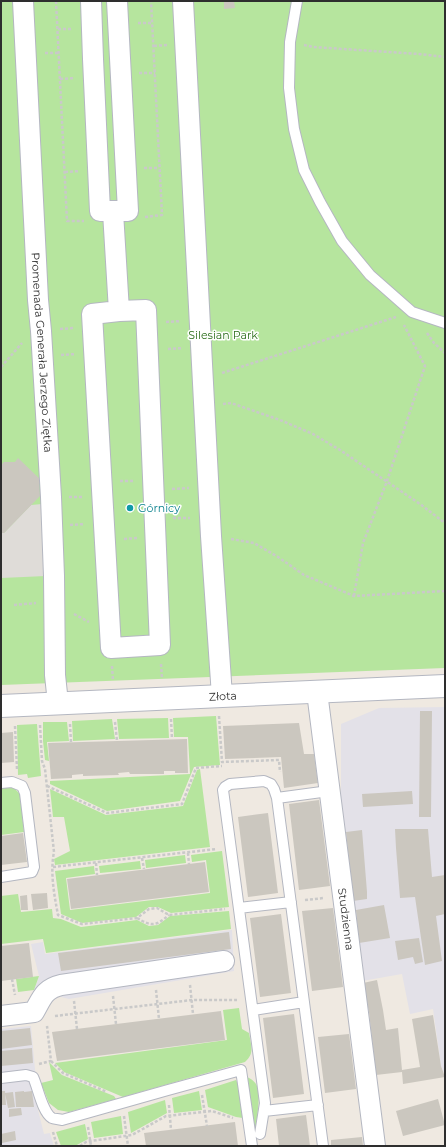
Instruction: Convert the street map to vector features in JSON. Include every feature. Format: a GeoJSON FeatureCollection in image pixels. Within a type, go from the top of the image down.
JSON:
{"type":"FeatureCollection","features":[{"type":"Feature","properties":{"kind":"street","name":"Promenada Generała Jerzego Ziętka"},"geometry":{"type":"LineString","coordinates":[[23,1],[38,300],[51,497],[52,526],[49,558],[55,675],[64,711]]}},
{"type":"Feature","properties":{"kind":"street"},"geometry":{"type":"LineString","coordinates":[[91,1],[100,211],[114,215],[128,211],[117,1]]}},
{"type":"Feature","properties":{"kind":"street"},"geometry":{"type":"LineString","coordinates":[[183,1],[210,527],[221,704]]}},
{"type":"Feature","properties":{"kind":"street"},"geometry":{"type":"LineString","coordinates":[[114,215],[119,311]]}},
{"type":"Feature","properties":{"kind":"street"},"geometry":{"type":"LineString","coordinates":[[146,310],[146,324],[160,645],[112,648],[92,314],[146,310]]}},
{"type":"Feature","properties":{"kind":"street","name":"Złota"},"geometry":{"type":"LineString","coordinates":[[8,713],[221,704],[317,692],[445,686]]}},
{"type":"Feature","properties":{"kind":"street","name":"Studzienna"},"geometry":{"type":"LineString","coordinates":[[317,692],[375,1146]]}},
{"type":"Feature","properties":{"kind":"street"},"geometry":{"type":"LineString","coordinates":[[1,1016],[41,1014],[46,992],[52,987],[224,961]]}},
{"type":"Feature","properties":{"kind":"lane"},"geometry":{"type":"LineString","coordinates":[[297,1],[290,42],[289,88],[294,129],[304,170],[342,241],[370,275],[412,312],[445,322]]}},
{"type":"Feature","properties":{"kind":"lane"},"geometry":{"type":"LineString","coordinates":[[260,1134],[265,1103],[223,790],[230,784],[264,781],[271,784],[277,798],[323,1146]]}},
{"type":"Feature","properties":{"kind":"lane"},"geometry":{"type":"LineString","coordinates":[[1,783],[12,782],[22,786],[25,793],[34,867],[32,872],[1,877]]}},
{"type":"Feature","properties":{"kind":"lane"},"geometry":{"type":"LineString","coordinates":[[277,798],[329,791]]}},
{"type":"Feature","properties":{"kind":"lane"},"geometry":{"type":"LineString","coordinates":[[239,908],[291,902]]}},
{"type":"Feature","properties":{"kind":"lane"},"geometry":{"type":"LineString","coordinates":[[253,1010],[304,1002]]}},
{"type":"Feature","properties":{"kind":"lane"},"geometry":{"type":"LineString","coordinates":[[1,1078],[26,1075],[33,1077],[45,1111],[52,1118],[62,1120],[240,1070],[252,1146]]}},
{"type":"Feature","properties":{"kind":"lane"},"geometry":{"type":"LineString","coordinates":[[264,1111],[318,1105]]}},
{"type":"Feature","properties":{"kind":"path"},"geometry":{"type":"LineString","coordinates":[[56,1],[67,222],[114,215],[162,215],[151,1]]}},
{"type":"Feature","properties":{"kind":"path"},"geometry":{"type":"LineString","coordinates":[[290,42],[313,46],[445,57]]}},
{"type":"Feature","properties":{"kind":"path"},"geometry":{"type":"LineString","coordinates":[[203,380],[412,312]]}},
{"type":"Feature","properties":{"kind":"path"},"geometry":{"type":"LineString","coordinates":[[354,596],[363,543],[387,481],[425,366],[400,316]]}},
{"type":"Feature","properties":{"kind":"path"},"geometry":{"type":"LineString","coordinates":[[146,324],[200,320]]}},
{"type":"Feature","properties":{"kind":"path"},"geometry":{"type":"LineString","coordinates":[[41,331],[93,326]]}},
{"type":"Feature","properties":{"kind":"path"},"geometry":{"type":"LineString","coordinates":[[148,351],[201,346]]}},
{"type":"Feature","properties":{"kind":"path"},"geometry":{"type":"LineString","coordinates":[[42,357],[94,352]]}},
{"type":"Feature","properties":{"kind":"path"},"geometry":{"type":"LineString","coordinates":[[204,404],[231,403],[280,420],[312,434],[340,450],[387,481],[445,522]]}},
{"type":"Feature","properties":{"kind":"path"},"geometry":{"type":"LineString","coordinates":[[51,497],[102,489],[153,486],[208,487]]}},
{"type":"Feature","properties":{"kind":"path"},"geometry":{"type":"LineString","coordinates":[[52,526],[105,532],[155,528],[210,527],[254,543],[304,575],[354,596],[445,591]]}},
{"type":"Feature","properties":{"kind":"path"},"geometry":{"type":"LineString","coordinates":[[221,704],[222,762],[279,760],[280,772]]}},
{"type":"Feature","properties":{"kind":"path"},"geometry":{"type":"LineString","coordinates":[[64,711],[71,742]]}},
{"type":"Feature","properties":{"kind":"path"},"geometry":{"type":"LineString","coordinates":[[8,713],[17,776]]}},
{"type":"Feature","properties":{"kind":"path"},"geometry":{"type":"LineString","coordinates":[[170,715],[172,739]]}},
{"type":"Feature","properties":{"kind":"path"},"geometry":{"type":"LineString","coordinates":[[114,717],[117,741]]}},
{"type":"Feature","properties":{"kind":"path"},"geometry":{"type":"LineString","coordinates":[[39,720],[42,761],[45,769],[54,852],[52,860],[52,882],[58,915],[82,924],[137,918],[149,909],[157,908],[169,915]]}},
{"type":"Feature","properties":{"kind":"path"},"geometry":{"type":"LineString","coordinates":[[47,785],[107,813],[182,804],[196,768],[222,766]]}},
{"type":"Feature","properties":{"kind":"path"},"geometry":{"type":"LineString","coordinates":[[34,867],[40,870],[53,867],[231,847]]}},
{"type":"Feature","properties":{"kind":"path"},"geometry":{"type":"LineString","coordinates":[[188,853],[189,864]]}},
{"type":"Feature","properties":{"kind":"path"},"geometry":{"type":"LineString","coordinates":[[142,858],[144,870]]}},
{"type":"Feature","properties":{"kind":"path"},"geometry":{"type":"LineString","coordinates":[[96,863],[98,875]]}},
{"type":"Feature","properties":{"kind":"path"},"geometry":{"type":"LineString","coordinates":[[291,902],[328,897]]}},
{"type":"Feature","properties":{"kind":"path"},"geometry":{"type":"LineString","coordinates":[[137,918],[150,925],[158,924],[169,915],[239,908]]}},
{"type":"Feature","properties":{"kind":"path"},"geometry":{"type":"LineString","coordinates":[[187,966],[193,1014]]}},
{"type":"Feature","properties":{"kind":"path"},"geometry":{"type":"LineString","coordinates":[[154,971],[159,1019]]}},
{"type":"Feature","properties":{"kind":"path"},"geometry":{"type":"LineString","coordinates":[[111,977],[116,1024]]}},
{"type":"Feature","properties":{"kind":"path"},"geometry":{"type":"LineString","coordinates":[[72,983],[77,1029]]}},
{"type":"Feature","properties":{"kind":"path"},"geometry":{"type":"LineString","coordinates":[[128,1146],[123,1102],[117,1096],[63,1073],[51,1061],[47,1027],[41,1014],[76,1014],[115,1008],[192,1000],[238,1000],[251,998]]}},
{"type":"Feature","properties":{"kind":"path"},"geometry":{"type":"LineString","coordinates":[[33,1077],[36,1064],[51,1061]]}},
{"type":"Feature","properties":{"kind":"path"},"geometry":{"type":"LineString","coordinates":[[199,1082],[207,1126]]}},
{"type":"Feature","properties":{"kind":"path"},"geometry":{"type":"LineString","coordinates":[[168,1090],[172,1130]]}},
{"type":"Feature","properties":{"kind":"path"},"geometry":{"type":"LineString","coordinates":[[80,1146],[91,1141],[132,1136],[166,1116],[212,1111],[239,1120],[248,1120]]}},
{"type":"Feature","properties":{"kind":"path"},"geometry":{"type":"LineString","coordinates":[[87,1121],[91,1146]]}},
{"type":"Feature","properties":{"kind":"shaded area"},"geometry":{"type":"Polygon","coordinates":[[[42,504],[46,576],[1,578],[1,533],[4,533],[31,505],[42,504]]]}},
{"type":"Feature","properties":{"kind":"shaded area"},"geometry":{"type":"Polygon","coordinates":[[[445,707],[445,1075],[441,1066],[433,1009],[410,1014],[402,974],[362,981],[341,819],[341,724],[379,708],[445,707]]]}},
{"type":"Feature","properties":{"kind":"shaded area"},"geometry":{"type":"Polygon","coordinates":[[[232,930],[234,971],[69,999],[34,990],[39,976],[31,944],[43,942],[45,954],[232,930]]]}},
{"type":"Feature","properties":{"kind":"shaded area"},"geometry":{"type":"Polygon","coordinates":[[[31,1026],[36,1080],[31,1082],[44,1134],[50,1133],[54,1146],[1,1146],[1,1029],[31,1026]]]}},
{"type":"Feature","properties":{"kind":"green space","name":"Silesian Park"},"geometry":{"type":"Polygon","coordinates":[[[1,1],[445,1],[445,668],[1,685],[1,1]]]}},
{"type":"Feature","properties":{"kind":"green space"},"geometry":{"type":"Polygon","coordinates":[[[216,716],[220,765],[194,767],[180,801],[107,811],[50,784],[50,781],[190,774],[188,737],[174,737],[173,718],[216,716]]]}},
{"type":"Feature","properties":{"kind":"green space"},"geometry":{"type":"Polygon","coordinates":[[[168,718],[169,738],[119,739],[117,719],[168,718]]]}},
{"type":"Feature","properties":{"kind":"green space"},"geometry":{"type":"Polygon","coordinates":[[[112,719],[115,739],[73,741],[72,721],[112,719]]]}},
{"type":"Feature","properties":{"kind":"green space"},"geometry":{"type":"Polygon","coordinates":[[[43,722],[67,722],[69,741],[47,742],[49,761],[45,760],[43,722]]]}},
{"type":"Feature","properties":{"kind":"green space"},"geometry":{"type":"Polygon","coordinates":[[[37,724],[41,776],[28,778],[27,774],[18,775],[17,725],[37,724]]]}},
{"type":"Feature","properties":{"kind":"green space"},"geometry":{"type":"Polygon","coordinates":[[[200,769],[210,847],[55,865],[54,859],[70,851],[64,817],[53,817],[50,789],[106,815],[183,806],[197,770],[200,769]]]}},
{"type":"Feature","properties":{"kind":"green space"},"geometry":{"type":"Polygon","coordinates":[[[10,787],[15,789],[20,794],[24,832],[1,835],[1,788],[10,787]]]}},
{"type":"Feature","properties":{"kind":"green space"},"geometry":{"type":"Polygon","coordinates":[[[222,851],[229,907],[171,913],[158,907],[149,907],[136,917],[82,923],[61,914],[55,871],[94,866],[95,874],[66,878],[70,910],[210,893],[206,860],[192,862],[191,855],[222,851]]]}},
{"type":"Feature","properties":{"kind":"green space"},"geometry":{"type":"Polygon","coordinates":[[[185,855],[186,863],[146,868],[145,860],[185,855]]]}},
{"type":"Feature","properties":{"kind":"green space"},"geometry":{"type":"Polygon","coordinates":[[[140,861],[141,869],[100,873],[99,866],[140,861]]]}},
{"type":"Feature","properties":{"kind":"green space"},"geometry":{"type":"Polygon","coordinates":[[[18,894],[21,912],[52,909],[53,918],[61,919],[81,927],[137,920],[149,926],[158,925],[170,916],[229,911],[231,929],[46,953],[43,939],[1,944],[1,896],[18,894]]]}},
{"type":"Feature","properties":{"kind":"green space"},"geometry":{"type":"Polygon","coordinates":[[[39,976],[34,990],[18,992],[16,979],[39,976]]]}},
{"type":"Feature","properties":{"kind":"green space"},"geometry":{"type":"Polygon","coordinates":[[[239,1008],[242,1029],[249,1033],[251,1046],[250,1056],[245,1062],[123,1097],[64,1072],[55,1063],[227,1040],[223,1010],[239,1008]]]}},
{"type":"Feature","properties":{"kind":"green space"},"geometry":{"type":"Polygon","coordinates":[[[49,1062],[62,1075],[114,1096],[116,1099],[69,1112],[58,1110],[49,1103],[41,1083],[53,1080],[49,1062]]]}},
{"type":"Feature","properties":{"kind":"green space"},"geometry":{"type":"Polygon","coordinates":[[[247,1077],[255,1083],[258,1090],[259,1100],[256,1126],[254,1126],[247,1077]]]}},
{"type":"Feature","properties":{"kind":"green space"},"geometry":{"type":"Polygon","coordinates":[[[236,1080],[238,1084],[243,1118],[208,1107],[205,1090],[236,1080]]]}},
{"type":"Feature","properties":{"kind":"green space"},"geometry":{"type":"Polygon","coordinates":[[[199,1091],[202,1110],[174,1113],[172,1098],[199,1091]]]}},
{"type":"Feature","properties":{"kind":"green space"},"geometry":{"type":"Polygon","coordinates":[[[165,1100],[167,1113],[131,1133],[128,1112],[165,1100]]]}},
{"type":"Feature","properties":{"kind":"green space"},"geometry":{"type":"Polygon","coordinates":[[[121,1116],[123,1134],[94,1138],[91,1122],[121,1116]]]}},
{"type":"Feature","properties":{"kind":"green space"},"geometry":{"type":"Polygon","coordinates":[[[85,1124],[88,1139],[75,1146],[61,1146],[56,1132],[85,1124]]]}},
{"type":"Feature","properties":{"kind":"building"},"geometry":{"type":"Polygon","coordinates":[[[224,1],[234,1],[235,8],[224,9],[224,1]]]}},
{"type":"Feature","properties":{"kind":"building"},"geometry":{"type":"Polygon","coordinates":[[[18,458],[42,481],[39,484],[40,496],[4,533],[1,533],[1,465],[4,462],[15,462],[18,458]]]}},
{"type":"Feature","properties":{"kind":"building"},"geometry":{"type":"Polygon","coordinates":[[[420,711],[432,711],[431,817],[419,817],[420,711]]]}},
{"type":"Feature","properties":{"kind":"building"},"geometry":{"type":"Polygon","coordinates":[[[299,723],[304,754],[314,754],[318,783],[284,788],[281,757],[225,759],[223,726],[299,723]]]}},
{"type":"Feature","properties":{"kind":"building"},"geometry":{"type":"Polygon","coordinates":[[[13,732],[14,762],[1,763],[1,733],[13,732]]]}},
{"type":"Feature","properties":{"kind":"building"},"geometry":{"type":"Polygon","coordinates":[[[187,739],[188,773],[164,771],[164,774],[130,774],[129,772],[118,773],[119,775],[83,776],[83,774],[72,775],[72,778],[51,779],[48,743],[187,739]]]}},
{"type":"Feature","properties":{"kind":"building"},"geometry":{"type":"Polygon","coordinates":[[[412,791],[413,804],[363,807],[362,794],[412,791]]]}},
{"type":"Feature","properties":{"kind":"building"},"geometry":{"type":"Polygon","coordinates":[[[319,800],[330,886],[299,890],[289,804],[319,800]]]}},
{"type":"Feature","properties":{"kind":"building"},"geometry":{"type":"Polygon","coordinates":[[[268,813],[278,893],[248,897],[238,817],[268,813]]]}},
{"type":"Feature","properties":{"kind":"building"},"geometry":{"type":"Polygon","coordinates":[[[395,829],[428,829],[432,877],[445,875],[445,914],[436,916],[442,961],[425,965],[415,897],[400,898],[395,829]]]}},
{"type":"Feature","properties":{"kind":"building"},"geometry":{"type":"Polygon","coordinates":[[[362,830],[367,899],[353,901],[346,832],[362,830]]]}},
{"type":"Feature","properties":{"kind":"building"},"geometry":{"type":"Polygon","coordinates":[[[23,833],[27,862],[1,865],[1,836],[23,833]]]}},
{"type":"Feature","properties":{"kind":"building"},"geometry":{"type":"Polygon","coordinates":[[[205,862],[209,892],[71,909],[67,879],[205,862]]]}},
{"type":"Feature","properties":{"kind":"building"},"geometry":{"type":"Polygon","coordinates":[[[47,893],[48,908],[33,910],[31,894],[47,893]]]}},
{"type":"Feature","properties":{"kind":"building"},"geometry":{"type":"Polygon","coordinates":[[[27,895],[28,910],[21,910],[20,896],[27,895]]]}},
{"type":"Feature","properties":{"kind":"building"},"geometry":{"type":"Polygon","coordinates":[[[384,905],[390,938],[359,943],[356,910],[384,905]]]}},
{"type":"Feature","properties":{"kind":"building"},"geometry":{"type":"Polygon","coordinates":[[[333,908],[343,987],[312,991],[302,911],[333,908]]]}},
{"type":"Feature","properties":{"kind":"building"},"geometry":{"type":"Polygon","coordinates":[[[281,914],[291,993],[260,997],[250,918],[281,914]]]}},
{"type":"Feature","properties":{"kind":"building"},"geometry":{"type":"Polygon","coordinates":[[[229,932],[231,949],[61,971],[58,953],[229,932]]]}},
{"type":"Feature","properties":{"kind":"building"},"geometry":{"type":"Polygon","coordinates":[[[419,938],[423,962],[415,964],[413,957],[398,960],[395,941],[419,938]]]}},
{"type":"Feature","properties":{"kind":"building"},"geometry":{"type":"Polygon","coordinates":[[[29,943],[33,977],[1,981],[1,946],[29,943]]]}},
{"type":"Feature","properties":{"kind":"building"},"geometry":{"type":"Polygon","coordinates":[[[377,980],[386,1030],[398,1028],[402,1070],[420,1067],[412,1019],[433,1015],[441,1066],[445,1077],[403,1084],[402,1072],[376,1075],[369,1012],[363,983],[377,980]]]}},
{"type":"Feature","properties":{"kind":"building"},"geometry":{"type":"Polygon","coordinates":[[[221,1011],[225,1040],[57,1061],[52,1032],[221,1011]]]}},
{"type":"Feature","properties":{"kind":"building"},"geometry":{"type":"Polygon","coordinates":[[[294,1014],[304,1094],[273,1098],[263,1018],[294,1014]]]}},
{"type":"Feature","properties":{"kind":"building"},"geometry":{"type":"Polygon","coordinates":[[[30,1028],[32,1045],[1,1049],[1,1031],[30,1028]]]}},
{"type":"Feature","properties":{"kind":"building"},"geometry":{"type":"Polygon","coordinates":[[[349,1034],[356,1089],[325,1093],[318,1037],[349,1034]]]}},
{"type":"Feature","properties":{"kind":"building"},"geometry":{"type":"Polygon","coordinates":[[[32,1048],[33,1063],[1,1066],[1,1051],[32,1048]]]}},
{"type":"Feature","properties":{"kind":"building"},"geometry":{"type":"Polygon","coordinates":[[[1,1091],[5,1091],[6,1105],[1,1105],[1,1091]]]}},
{"type":"Feature","properties":{"kind":"building"},"geometry":{"type":"Polygon","coordinates":[[[32,1091],[34,1107],[16,1107],[15,1092],[32,1091]]]}},
{"type":"Feature","properties":{"kind":"building"},"geometry":{"type":"Polygon","coordinates":[[[13,1092],[15,1107],[8,1108],[5,1093],[13,1092]]]}},
{"type":"Feature","properties":{"kind":"building"},"geometry":{"type":"Polygon","coordinates":[[[438,1099],[445,1125],[403,1136],[396,1111],[438,1099]]]}},
{"type":"Feature","properties":{"kind":"building"},"geometry":{"type":"Polygon","coordinates":[[[21,1108],[22,1115],[9,1117],[9,1109],[21,1108]]]}},
{"type":"Feature","properties":{"kind":"building"},"geometry":{"type":"Polygon","coordinates":[[[306,1115],[310,1146],[279,1146],[276,1119],[306,1115]]]}},
{"type":"Feature","properties":{"kind":"building"},"geometry":{"type":"Polygon","coordinates":[[[235,1122],[238,1146],[146,1146],[144,1133],[235,1122]]]}},
{"type":"Feature","properties":{"kind":"building"},"geometry":{"type":"Polygon","coordinates":[[[15,1131],[16,1140],[2,1143],[1,1134],[15,1131]]]}},
{"type":"Feature","properties":{"kind":"building"},"geometry":{"type":"Polygon","coordinates":[[[362,1137],[363,1146],[331,1146],[331,1140],[362,1137]]]}},
{"type":"Feature","properties":{"kind":"place","name":"Górnicy"},"geometry":{"type":"Point","coordinates":[130,508]}}]}
